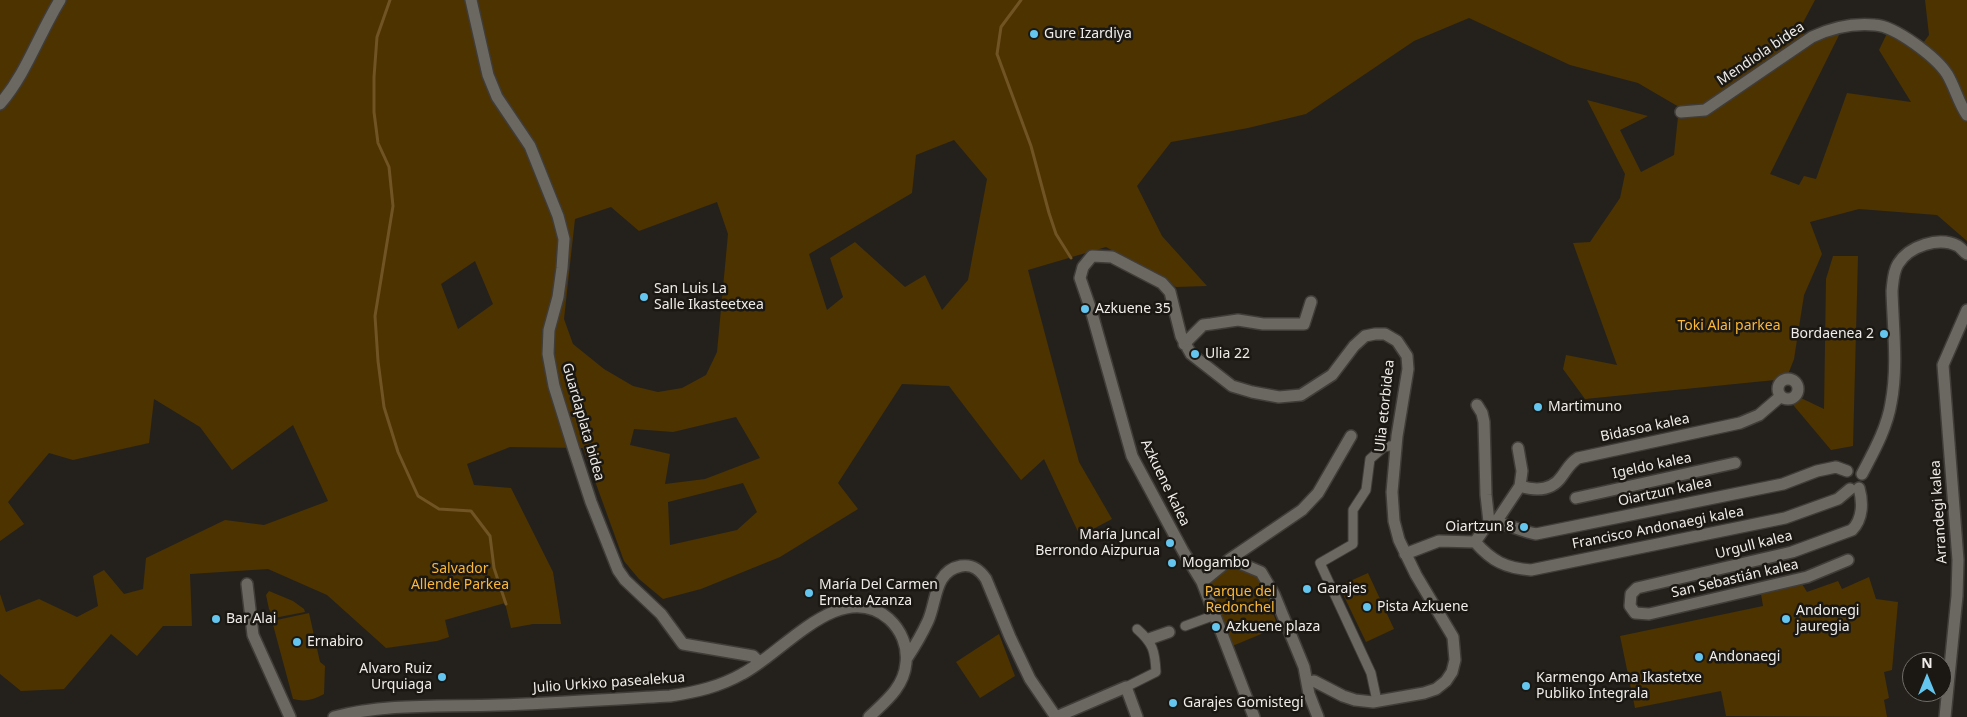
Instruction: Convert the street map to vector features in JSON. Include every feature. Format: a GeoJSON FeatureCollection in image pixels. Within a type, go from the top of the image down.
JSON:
{"type":"FeatureCollection","features":[{"type":"Feature","properties":{"kind":"street"},"geometry":{"type":"LineString","coordinates":[[0,104],[22,71],[60,0]]}},
{"type":"Feature","properties":{"kind":"street","name":"Guardaplata bidea"},"geometry":{"type":"LineString","coordinates":[[471,0],[488,75],[497,96],[530,146],[558,216],[564,239],[558,297],[549,330],[548,354],[554,386],[573,447],[591,502],[618,570],[625,580],[661,614],[683,644],[753,656],[759,662]]}},
{"type":"Feature","properties":{"kind":"street","name":"Mendiola bidea"},"geometry":{"type":"LineString","coordinates":[[1681,112],[1705,110],[1764,68],[1826,30],[1877,24],[1904,37],[1937,61],[1946,73],[1967,115]]}},
{"type":"Feature","properties":{"kind":"street"},"geometry":{"type":"LineString","coordinates":[[1854,471],[1863,481],[1855,489],[1846,486],[1843,481],[1844,476],[1854,471],[1877,446],[1891,405],[1893,391],[1892,291],[1898,265],[1907,254],[1918,247],[1931,243],[1945,243],[1958,246],[1967,254]]}},
{"type":"Feature","properties":{"kind":"street","name":"Ulia etorbidea"},"geometry":{"type":"LineString","coordinates":[[1092,256],[1112,257],[1162,284],[1170,292],[1180,336],[1184,344],[1191,354],[1232,386],[1279,397],[1301,395],[1332,375],[1354,346],[1365,336],[1385,334],[1397,341],[1407,356],[1408,369],[1396,445],[1392,511],[1399,540],[1405,554],[1453,637],[1455,660],[1452,672],[1446,681],[1436,689],[1378,702],[1356,700],[1314,681],[1307,683]]}},
{"type":"Feature","properties":{"kind":"street","name":"Azkuene kalea"},"geometry":{"type":"LineString","coordinates":[[1092,256],[1083,267],[1080,278],[1091,310],[1132,456],[1182,551],[1202,582],[1254,717]]}},
{"type":"Feature","properties":{"kind":"street"},"geometry":{"type":"LineString","coordinates":[[1184,344],[1203,325],[1238,320],[1263,324],[1304,324],[1311,302]]}},
{"type":"Feature","properties":{"kind":"street","name":"Arrandegi kalea"},"geometry":{"type":"LineString","coordinates":[[1945,717],[1962,560],[1943,365],[1967,310]]}},
{"type":"Feature","properties":{"kind":"street","name":"Bidasoa kalea"},"geometry":{"type":"LineString","coordinates":[[1520,486],[1538,490],[1555,484],[1569,464],[1578,458],[1740,423],[1759,415],[1773,405],[1781,396]]}},
{"type":"Feature","properties":{"kind":"street"},"geometry":{"type":"LineString","coordinates":[[1477,406],[1482,413],[1484,422],[1486,495],[1492,522]]}},
{"type":"Feature","properties":{"kind":"street"},"geometry":{"type":"LineString","coordinates":[[1202,582],[1230,559],[1298,518],[1302,510],[1318,493],[1351,436]]}},
{"type":"Feature","properties":{"kind":"street"},"geometry":{"type":"LineString","coordinates":[[1378,702],[1371,673],[1320,563],[1353,544],[1353,510],[1366,490],[1370,458],[1384,447],[1396,445]]}},
{"type":"Feature","properties":{"kind":"street"},"geometry":{"type":"LineString","coordinates":[[1405,554],[1439,541],[1475,542],[1520,486],[1522,471],[1518,448]]}},
{"type":"Feature","properties":{"kind":"street","name":"Igeldo kalea"},"geometry":{"type":"LineString","coordinates":[[1576,498],[1735,463]]}},
{"type":"Feature","properties":{"kind":"street","name":"Oiartzun kalea"},"geometry":{"type":"LineString","coordinates":[[1492,522],[1502,522],[1522,532],[1536,534],[1783,484],[1817,471],[1836,467],[1854,471]]}},
{"type":"Feature","properties":{"kind":"street","name":"Francisco Andonaegi kalea"},"geometry":{"type":"LineString","coordinates":[[1475,542],[1488,556],[1500,563],[1515,568],[1531,570],[1785,518],[1838,499],[1855,489]]}},
{"type":"Feature","properties":{"kind":"street","name":"Urgull kalea"},"geometry":{"type":"LineString","coordinates":[[1630,606],[1631,594],[1637,588],[1792,552],[1852,530],[1857,525],[1861,515],[1855,489]]}},
{"type":"Feature","properties":{"kind":"street"},"geometry":{"type":"LineString","coordinates":[[1230,559],[1261,572],[1274,594],[1304,667],[1309,694],[1318,717]]}},
{"type":"Feature","properties":{"kind":"street","name":"San Sebastián kalea"},"geometry":{"type":"LineString","coordinates":[[1630,606],[1636,613],[1649,614],[1807,577],[1848,560]]}},
{"type":"Feature","properties":{"kind":"street"},"geometry":{"type":"LineString","coordinates":[[869,717],[898,688],[905,673],[907,658],[930,618],[938,586],[945,573],[954,567],[966,565],[981,571],[1030,679],[1056,717],[1156,672],[1155,654],[1149,639],[1137,629]]}},
{"type":"Feature","properties":{"kind":"street"},"geometry":{"type":"LineString","coordinates":[[247,584],[253,635],[290,717]]}},
{"type":"Feature","properties":{"kind":"street","name":"Julio Urkixo pasealekua"},"geometry":{"type":"LineString","coordinates":[[334,717],[370,710],[412,706],[487,711],[670,696],[709,689],[749,670],[834,610],[856,606],[876,610],[892,622],[903,639],[907,658]]}},
{"type":"Feature","properties":{"kind":"street"},"geometry":{"type":"LineString","coordinates":[[1185,626],[1215,615]]}},
{"type":"Feature","properties":{"kind":"street"},"geometry":{"type":"LineString","coordinates":[[1149,639],[1169,632]]}},
{"type":"Feature","properties":{"kind":"street"},"geometry":{"type":"LineString","coordinates":[[1126,687],[1137,717]]}},
{"type":"Feature","properties":{"kind":"green space"},"geometry":{"type":"Polygon","coordinates":[[[0,0],[1815,0],[1798,32],[1809,35],[1845,23],[1770,174],[1799,185],[1804,176],[1816,179],[1847,93],[1911,102],[1879,50],[1891,25],[1923,43],[1929,35],[1925,0],[1967,0],[1967,241],[1937,215],[1859,209],[1810,222],[1822,254],[1804,295],[1794,359],[1782,390],[1775,380],[1585,399],[1563,369],[1566,355],[1617,365],[1573,243],[1590,242],[1620,198],[1625,174],[1587,100],[1648,116],[1620,130],[1641,172],[1674,155],[1679,107],[1638,83],[1570,65],[1469,18],[1414,41],[1306,114],[1248,128],[1171,142],[1137,186],[1162,236],[1207,286],[1176,287],[1106,247],[1028,270],[1079,462],[1112,519],[1080,536],[1044,459],[1021,480],[949,386],[902,384],[838,483],[858,509],[780,557],[701,589],[663,599],[639,579],[624,561],[583,448],[510,447],[467,464],[474,485],[511,488],[553,572],[561,624],[533,624],[511,628],[505,603],[445,620],[449,637],[437,641],[386,648],[327,595],[268,569],[190,574],[192,626],[163,626],[137,656],[111,634],[64,689],[21,691],[0,674],[0,594],[6,612],[39,599],[77,617],[98,606],[93,576],[104,570],[124,594],[143,589],[146,558],[225,520],[264,525],[328,501],[293,425],[232,470],[200,427],[154,399],[149,443],[73,460],[49,453],[8,502],[24,524],[0,541],[0,0]],[[954,140],[916,155],[912,193],[809,254],[827,310],[843,297],[830,258],[855,242],[905,287],[925,275],[942,310],[968,280],[987,179],[954,140]],[[717,202],[639,231],[611,207],[575,219],[564,319],[573,344],[604,369],[633,386],[658,392],[682,388],[706,375],[717,352],[728,234],[717,202]],[[475,261],[441,284],[458,329],[493,304],[475,261]],[[736,417],[673,432],[634,429],[630,445],[670,454],[665,484],[705,479],[760,458],[736,417]],[[743,483],[668,502],[670,545],[737,530],[757,512],[743,483]]]}},
{"type":"Feature","properties":{"kind":"green space"},"geometry":{"type":"Polygon","coordinates":[[[1833,256],[1858,256],[1853,446],[1831,450],[1789,400],[1801,398],[1824,409],[1826,279],[1833,256]]]}},
{"type":"Feature","properties":{"kind":"green space","name":"Parque del Redonchel"},"geometry":{"type":"Polygon","coordinates":[[[1231,562],[1257,574],[1265,590],[1278,627],[1230,647],[1205,583],[1231,562]]]}},
{"type":"Feature","properties":{"kind":"green space"},"geometry":{"type":"Polygon","coordinates":[[[1368,573],[1394,629],[1366,642],[1339,586],[1368,573]]]}},
{"type":"Feature","properties":{"kind":"green space"},"geometry":{"type":"Polygon","coordinates":[[[1869,577],[1876,599],[1898,602],[1892,670],[1884,672],[1889,698],[1884,700],[1887,717],[1726,716],[1721,691],[1635,708],[1620,636],[1763,606],[1760,588],[1799,579],[1807,592],[1838,581],[1842,589],[1869,577]]]}},
{"type":"Feature","properties":{"kind":"green space"},"geometry":{"type":"Polygon","coordinates":[[[269,591],[293,601],[304,609],[305,612],[274,618],[269,609],[266,595],[269,591]]]}},
{"type":"Feature","properties":{"kind":"green space","name":"Ernabiro"},"geometry":{"type":"Polygon","coordinates":[[[309,613],[320,662],[325,666],[324,694],[309,700],[297,700],[293,699],[272,621],[309,613]]]}},
{"type":"Feature","properties":{"kind":"green space"},"geometry":{"type":"Polygon","coordinates":[[[999,634],[1015,676],[980,698],[956,662],[999,634]]]}},
{"type":"Feature","properties":{"kind":"waterway"},"geometry":{"type":"LineString","coordinates":[[390,0],[377,37],[374,77],[374,112],[378,143],[389,167],[393,206],[375,316],[384,407],[398,452],[418,496],[439,509],[471,511],[490,536],[494,568],[506,604]]}},
{"type":"Feature","properties":{"kind":"waterway"},"geometry":{"type":"LineString","coordinates":[[1021,0],[1001,27],[997,54],[1031,146],[1056,234],[1071,258]]}},
{"type":"Feature","properties":{"kind":"place","name":"Gure Izardiya"},"geometry":{"type":"Point","coordinates":[1034,34]}},
{"type":"Feature","properties":{"kind":"place","name":"San Luis La Salle Ikasteetxea"},"geometry":{"type":"Point","coordinates":[644,297]}},
{"type":"Feature","properties":{"kind":"place","name":"Azkuene 35"},"geometry":{"type":"Point","coordinates":[1085,309]}},
{"type":"Feature","properties":{"kind":"place","name":"Bordaenea 2"},"geometry":{"type":"Point","coordinates":[1884,334]}},
{"type":"Feature","properties":{"kind":"place","name":"Ulia 22"},"geometry":{"type":"Point","coordinates":[1195,354]}},
{"type":"Feature","properties":{"kind":"place","name":"Martimuno"},"geometry":{"type":"Point","coordinates":[1538,407]}},
{"type":"Feature","properties":{"kind":"place","name":"Oiartzun 8"},"geometry":{"type":"Point","coordinates":[1524,527]}},
{"type":"Feature","properties":{"kind":"place","name":"María Juncal Berrondo Aizpurua"},"geometry":{"type":"Point","coordinates":[1170,543]}},
{"type":"Feature","properties":{"kind":"place","name":"Mogambo"},"geometry":{"type":"Point","coordinates":[1172,563]}},
{"type":"Feature","properties":{"kind":"place","name":"Garajes"},"geometry":{"type":"Point","coordinates":[1307,589]}},
{"type":"Feature","properties":{"kind":"place","name":"María Del Carmen Erneta Azanza"},"geometry":{"type":"Point","coordinates":[809,593]}},
{"type":"Feature","properties":{"kind":"place","name":"Pista Azkuene"},"geometry":{"type":"Point","coordinates":[1367,607]}},
{"type":"Feature","properties":{"kind":"place","name":"Bar Alai"},"geometry":{"type":"Point","coordinates":[216,619]}},
{"type":"Feature","properties":{"kind":"place","name":"Andonegi jauregia"},"geometry":{"type":"Point","coordinates":[1786,619]}},
{"type":"Feature","properties":{"kind":"place","name":"Azkuene plaza"},"geometry":{"type":"Point","coordinates":[1216,627]}},
{"type":"Feature","properties":{"kind":"place","name":"Ernabiro"},"geometry":{"type":"Point","coordinates":[297,642]}},
{"type":"Feature","properties":{"kind":"place","name":"Andonaegi"},"geometry":{"type":"Point","coordinates":[1699,657]}},
{"type":"Feature","properties":{"kind":"place","name":"Alvaro Ruiz Urquiaga"},"geometry":{"type":"Point","coordinates":[442,677]}},
{"type":"Feature","properties":{"kind":"place","name":"Karmengo Ama Ikastetxe Publiko Integrala"},"geometry":{"type":"Point","coordinates":[1526,686]}},
{"type":"Feature","properties":{"kind":"place","name":"Garajes Gomistegi"},"geometry":{"type":"Point","coordinates":[1173,703]}},
{"type":"Feature","properties":{"kind":"park label","name":"Toki Alai parkea"},"geometry":{"type":"Point","coordinates":[1729,326]}},
{"type":"Feature","properties":{"kind":"park label","name":"Salvador Allende Parkea"},"geometry":{"type":"Point","coordinates":[460,578]}}]}
